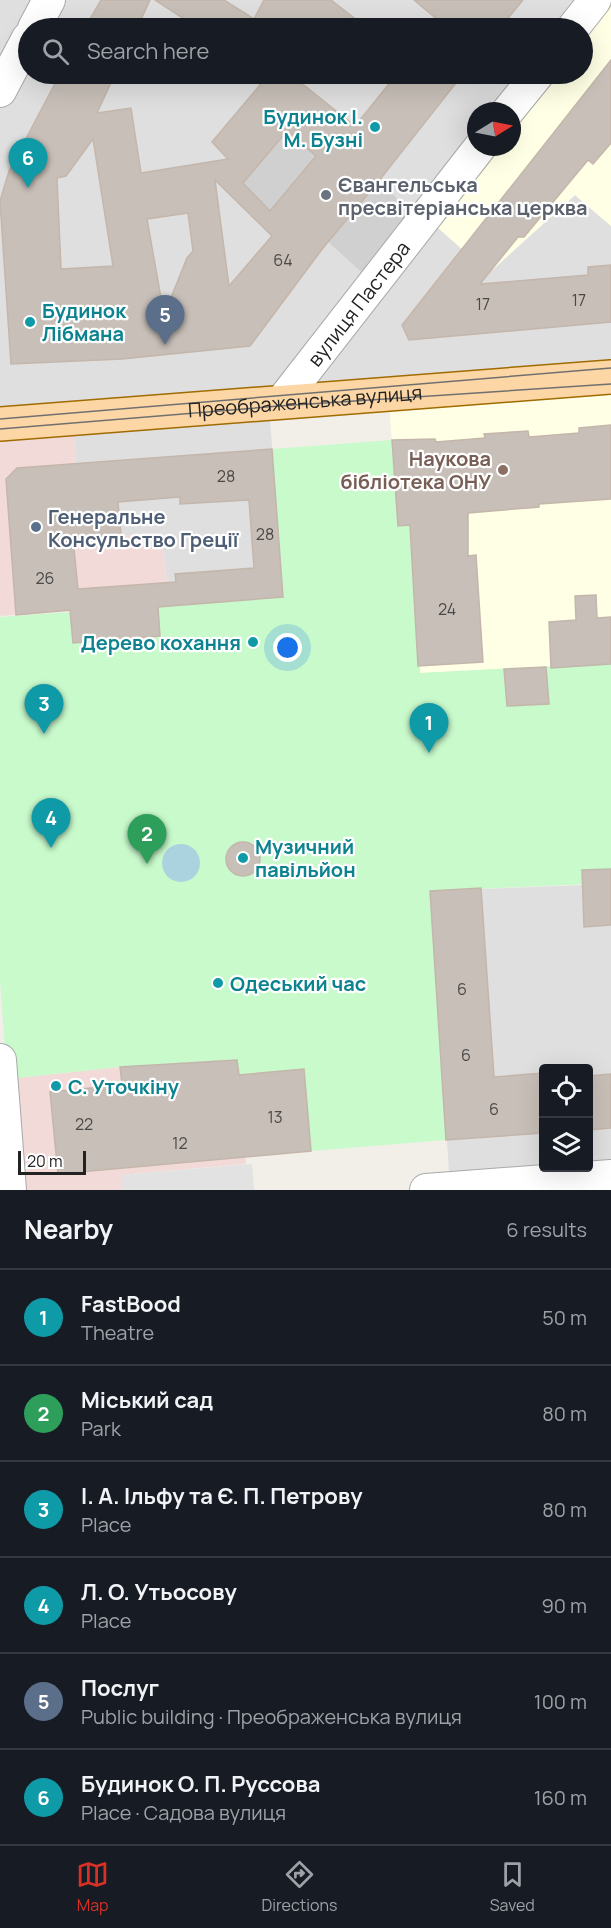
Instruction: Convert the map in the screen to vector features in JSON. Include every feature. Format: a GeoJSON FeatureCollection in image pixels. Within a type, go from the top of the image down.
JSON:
{"type":"FeatureCollection","features":[{"type":"Feature","properties":{"kind":"main road","name":"Преображенська вулиця"},"geometry":{"type":"LineString","coordinates":[[0,424],[611,377]]}},
{"type":"Feature","properties":{"kind":"street"},"geometry":{"type":"LineString","coordinates":[[39,18],[49,0]]}},
{"type":"Feature","properties":{"kind":"street"},"geometry":{"type":"LineString","coordinates":[[581,18],[595,0]]}},
{"type":"Feature","properties":{"kind":"street"},"geometry":{"type":"LineString","coordinates":[[0,91],[18,57]]}},
{"type":"Feature","properties":{"kind":"street"},"geometry":{"type":"LineString","coordinates":[[515,102],[529,84]]}},
{"type":"Feature","properties":{"kind":"street","name":"вулиця Пастера"},"geometry":{"type":"LineString","coordinates":[[282,401],[473,156]]}},
{"type":"Feature","properties":{"kind":"street"},"geometry":{"type":"LineString","coordinates":[[0,1060],[10,1190]]}},
{"type":"Feature","properties":{"kind":"street"},"geometry":{"type":"LineString","coordinates":[[426,1190],[611,1176]]}},
{"type":"Feature","properties":{"kind":"shaded area"},"geometry":{"type":"Polygon","coordinates":[[[0,0],[35,0],[25,18],[18,18],[18,31],[0,63],[0,0]]]}},
{"type":"Feature","properties":{"kind":"shaded area"},"geometry":{"type":"Polygon","coordinates":[[[41,0],[592,0],[577,18],[31,18],[41,0]]]}},
{"type":"Feature","properties":{"kind":"shaded area"},"geometry":{"type":"Polygon","coordinates":[[[598,0],[611,0],[611,226],[575,195],[489,273],[429,220],[478,156],[521,156],[520,102],[534,84],[593,84],[593,18],[588,18],[598,0]]]}},
{"type":"Feature","properties":{"kind":"shaded area"},"geometry":{"type":"Polygon","coordinates":[[[18,41],[18,84],[526,84],[511,102],[467,102],[468,156],[418,220],[379,180],[237,167],[233,173],[279,220],[328,242],[370,280],[282,397],[0,420],[0,73],[18,41]]]}},
{"type":"Feature","properties":{"kind":"shaded area"},"geometry":{"type":"Polygon","coordinates":[[[260,85],[379,180],[418,220],[370,280],[328,242],[279,220],[233,172],[236,167],[212,142],[260,85]]]}},
{"type":"Feature","properties":{"kind":"shaded area"},"geometry":{"type":"Polygon","coordinates":[[[575,195],[611,226],[611,374],[292,397],[429,220],[489,273],[575,195]]]}},
{"type":"Feature","properties":{"kind":"shaded area"},"geometry":{"type":"Polygon","coordinates":[[[611,382],[611,664],[420,673],[410,525],[398,526],[389,401],[611,382]]]}},
{"type":"Feature","properties":{"kind":"shaded area"},"geometry":{"type":"Polygon","coordinates":[[[269,405],[283,597],[170,605],[161,533],[82,538],[73,424],[269,405]]]}},
{"type":"Feature","properties":{"kind":"shaded area"},"geometry":{"type":"Polygon","coordinates":[[[73,424],[82,538],[161,533],[170,605],[0,616],[0,430],[73,424]]]}},
{"type":"Feature","properties":{"kind":"shaded area"},"geometry":{"type":"Polygon","coordinates":[[[611,884],[611,1174],[450,1186],[430,891],[611,884]]]}},
{"type":"Feature","properties":{"kind":"shaded area"},"geometry":{"type":"Polygon","coordinates":[[[120,1067],[239,1075],[246,1164],[121,1175],[121,1190],[15,1190],[7,1079],[120,1067]]]}},
{"type":"Feature","properties":{"kind":"shaded area"},"geometry":{"type":"Polygon","coordinates":[[[252,1164],[254,1190],[121,1190],[121,1175],[252,1164]]]}},
{"type":"Feature","properties":{"kind":"green space"},"geometry":{"type":"Polygon","coordinates":[[[392,440],[398,525],[410,525],[420,673],[611,663],[611,883],[430,891],[446,1140],[311,1151],[304,1069],[122,1085],[119,1067],[7,1079],[0,980],[0,617],[283,597],[272,449],[392,440]]]}},
{"type":"Feature","properties":{"kind":"water"},"geometry":{"type":"Polygon","coordinates":[[[181,844],[194,850],[200,863],[194,876],[181,882],[168,876],[162,863],[168,850],[181,844]]]}},
{"type":"Feature","properties":{"kind":"building"},"geometry":{"type":"Polygon","coordinates":[[[101,0],[150,0],[142,18],[91,18],[101,0]]]}},
{"type":"Feature","properties":{"kind":"building"},"geometry":{"type":"Polygon","coordinates":[[[155,0],[224,0],[252,18],[183,18],[155,0]]]}},
{"type":"Feature","properties":{"kind":"building"},"geometry":{"type":"Polygon","coordinates":[[[264,0],[331,0],[354,18],[255,18],[264,0]]]}},
{"type":"Feature","properties":{"kind":"building"},"geometry":{"type":"Polygon","coordinates":[[[414,0],[523,0],[508,18],[435,18],[414,0]]]}},
{"type":"Feature","properties":{"kind":"building"},"geometry":{"type":"Polygon","coordinates":[[[611,60],[611,143],[593,164],[588,160],[524,237],[518,237],[480,284],[588,275],[588,267],[611,265],[611,322],[409,340],[402,325],[611,60]]]}},
{"type":"Feature","properties":{"kind":"building"},"geometry":{"type":"Polygon","coordinates":[[[55,84],[110,84],[97,113],[131,108],[141,173],[228,159],[212,142],[259,84],[302,84],[355,126],[389,84],[455,84],[323,248],[250,346],[122,359],[11,364],[0,201],[9,171],[55,84]],[[287,131],[243,183],[270,211],[316,156],[287,131]],[[93,139],[66,176],[57,178],[61,269],[113,266],[93,139]],[[215,180],[229,286],[272,236],[215,180]],[[188,213],[147,219],[164,315],[187,258],[193,251],[188,213]]]}},
{"type":"Feature","properties":{"kind":"building","name":"Наукова бібліотека ОНУ"},"geometry":{"type":"Polygon","coordinates":[[[611,425],[611,499],[539,504],[539,507],[468,513],[468,556],[476,555],[483,662],[418,666],[410,525],[398,526],[392,440],[435,439],[436,442],[485,438],[484,434],[528,431],[529,437],[579,433],[579,428],[611,425]]]}},
{"type":"Feature","properties":{"kind":"building"},"geometry":{"type":"Polygon","coordinates":[[[272,449],[283,597],[158,607],[160,636],[73,643],[70,610],[16,615],[6,479],[17,468],[272,449]],[[180,497],[118,502],[121,535],[73,539],[78,589],[176,582],[175,574],[254,568],[249,500],[180,504],[180,497]]]}},
{"type":"Feature","properties":{"kind":"building"},"geometry":{"type":"Polygon","coordinates":[[[596,595],[597,618],[611,617],[611,664],[551,668],[549,622],[576,620],[575,596],[596,595]]]}},
{"type":"Feature","properties":{"kind":"building"},"geometry":{"type":"Polygon","coordinates":[[[546,667],[549,704],[507,706],[504,669],[546,667]]]}},
{"type":"Feature","properties":{"kind":"building","name":"Музичний павільйон"},"geometry":{"type":"Polygon","coordinates":[[[243,842],[255,847],[260,859],[255,871],[243,876],[231,871],[226,859],[231,847],[243,842]]]}},
{"type":"Feature","properties":{"kind":"building"},"geometry":{"type":"Polygon","coordinates":[[[611,869],[611,925],[584,927],[582,870],[611,869]]]}},
{"type":"Feature","properties":{"kind":"building"},"geometry":{"type":"Polygon","coordinates":[[[481,888],[494,1077],[539,1073],[539,1133],[446,1140],[430,891],[481,888]]]}},
{"type":"Feature","properties":{"kind":"building"},"geometry":{"type":"Polygon","coordinates":[[[237,1060],[239,1075],[304,1069],[311,1151],[58,1174],[50,1092],[122,1085],[120,1067],[237,1060]]]}},
{"type":"Feature","properties":{"kind":"building"},"geometry":{"type":"Polygon","coordinates":[[[611,1074],[611,1128],[593,1130],[593,1076],[611,1074]]]}},
{"type":"Feature","properties":{"kind":"tram line"},"geometry":{"type":"LineString","coordinates":[[0,419],[611,368]]}},
{"type":"Feature","properties":{"kind":"tram line"},"geometry":{"type":"LineString","coordinates":[[0,429],[279,406],[611,384]]}},
{"type":"Feature","properties":{"kind":"place","name":"Будинок І. М. Бузні"},"geometry":{"type":"Point","coordinates":[375,127]}},
{"type":"Feature","properties":{"kind":"place","name":"Будинок О. П. Руссова"},"geometry":{"type":"Point","coordinates":[28,188]}},
{"type":"Feature","properties":{"kind":"place","name":"Євангельська пресвітеріанська церква"},"geometry":{"type":"Point","coordinates":[326,195]}},
{"type":"Feature","properties":{"kind":"place","name":"Будинок Лібмана"},"geometry":{"type":"Point","coordinates":[30,322]}},
{"type":"Feature","properties":{"kind":"place","name":"Послуг"},"geometry":{"type":"Point","coordinates":[165,345]}},
{"type":"Feature","properties":{"kind":"place","name":"Наукова бібліотека ОНУ"},"geometry":{"type":"Point","coordinates":[503,470]}},
{"type":"Feature","properties":{"kind":"place","name":"Генеральне Консульство Греції"},"geometry":{"type":"Point","coordinates":[36,527]}},
{"type":"Feature","properties":{"kind":"place","name":"Дерево кохання"},"geometry":{"type":"Point","coordinates":[253,642]}},
{"type":"Feature","properties":{"kind":"place","name":"І. А. Ільфу та Є. П. Петрову"},"geometry":{"type":"Point","coordinates":[44,734]}},
{"type":"Feature","properties":{"kind":"place","name":"FastBood"},"geometry":{"type":"Point","coordinates":[429,753]}},
{"type":"Feature","properties":{"kind":"place","name":"Л. О. Утьосову"},"geometry":{"type":"Point","coordinates":[51,848]}},
{"type":"Feature","properties":{"kind":"place","name":"Музичний павільйон"},"geometry":{"type":"Point","coordinates":[243,858]}},
{"type":"Feature","properties":{"kind":"place","name":"Міський сад"},"geometry":{"type":"Point","coordinates":[147,864]}},
{"type":"Feature","properties":{"kind":"place","name":"Одеський час"},"geometry":{"type":"Point","coordinates":[218,983]}},
{"type":"Feature","properties":{"kind":"place","name":"С. Уточкіну"},"geometry":{"type":"Point","coordinates":[56,1086]}}]}
